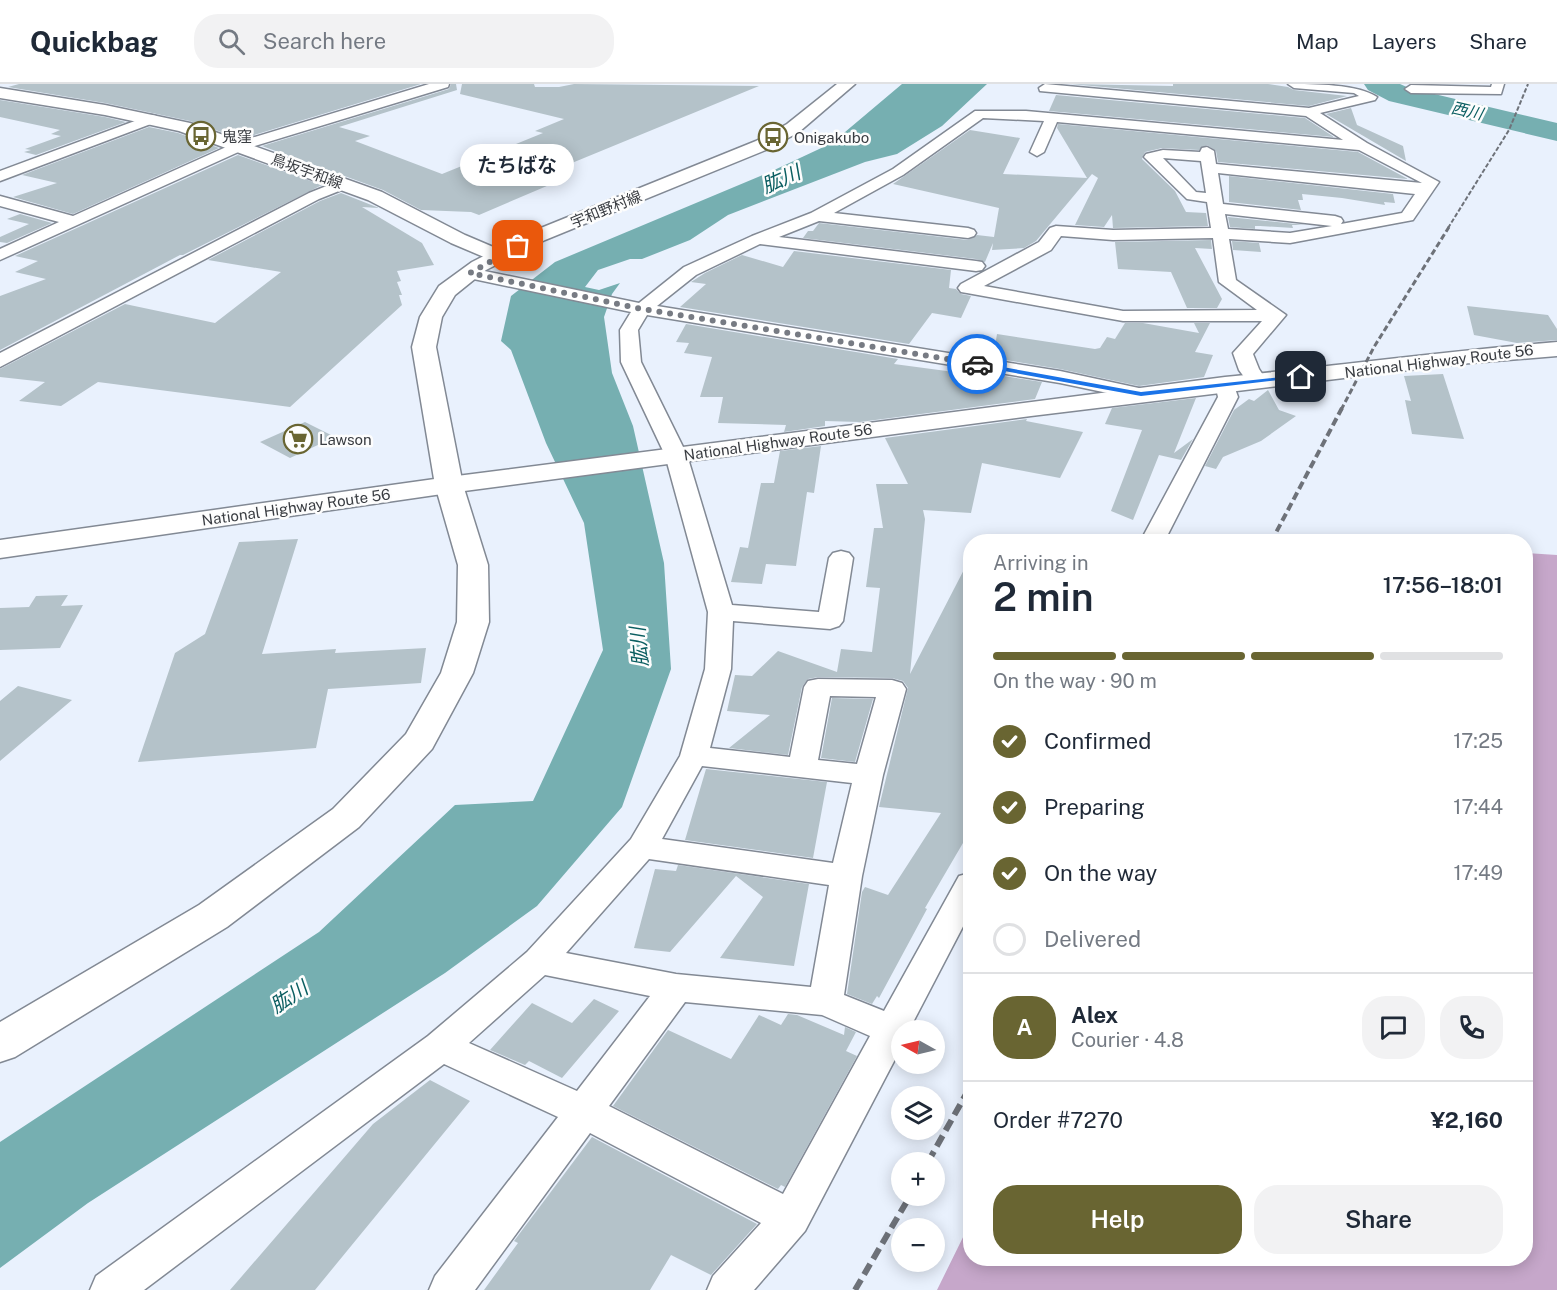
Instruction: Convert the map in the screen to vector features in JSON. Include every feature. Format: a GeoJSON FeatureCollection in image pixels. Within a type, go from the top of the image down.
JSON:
{"type":"FeatureCollection","features":[{"type":"Feature","properties":{"kind":"main road","name":"宇和野村線"},"geometry":{"type":"LineString","coordinates":[[0,1044],[213,916],[346,818],[420,741],[457,673],[473,622],[473,565],[449,485],[424,347],[431,317],[447,291],[470,273],[498,256],[538,236],[762,146],[793,128],[847,84]]}},
{"type":"Feature","properties":{"kind":"main road","name":"鳥坂宇和線"},"geometry":{"type":"LineString","coordinates":[[0,93],[151,119],[240,146],[375,196],[458,239],[498,256]]}},
{"type":"Feature","properties":{"kind":"main road","name":"National Highway Route 56"},"geometry":{"type":"LineString","coordinates":[[0,549],[449,485],[1141,394],[1459,357],[1557,349]]}},
{"type":"Feature","properties":{"kind":"street"},"geometry":{"type":"LineString","coordinates":[[0,255],[240,146],[443,84]]}},
{"type":"Feature","properties":{"kind":"street"},"geometry":{"type":"LineString","coordinates":[[111,1290],[441,1046],[539,961],[642,847],[694,756],[718,669],[721,612],[630,362],[629,330],[638,307],[690,271],[758,239],[817,216],[898,172],[981,114],[1039,98],[1309,112],[1370,97],[1353,86],[1294,84]]}},
{"type":"Feature","properties":{"kind":"street"},"geometry":{"type":"LineString","coordinates":[[1408,86],[1496,91],[1498,84]]}},
{"type":"Feature","properties":{"kind":"street"},"geometry":{"type":"LineString","coordinates":[[1408,86],[1466,104]]}},
{"type":"Feature","properties":{"kind":"street"},"geometry":{"type":"LineString","coordinates":[[1039,98],[1052,118]]}},
{"type":"Feature","properties":{"kind":"street"},"geometry":{"type":"LineString","coordinates":[[1277,315],[1123,316],[967,288],[1045,246],[1056,231],[1113,235],[1221,233],[1290,238],[1407,217],[1431,182],[1362,146],[1309,112]]}},
{"type":"Feature","properties":{"kind":"street"},"geometry":{"type":"LineString","coordinates":[[1052,118],[1362,146]]}},
{"type":"Feature","properties":{"kind":"street"},"geometry":{"type":"LineString","coordinates":[[1037,152],[1052,118]]}},
{"type":"Feature","properties":{"kind":"street"},"geometry":{"type":"LineString","coordinates":[[0,176],[151,119]]}},
{"type":"Feature","properties":{"kind":"street"},"geometry":{"type":"LineString","coordinates":[[1203,132],[1228,282],[1277,315]]}},
{"type":"Feature","properties":{"kind":"street"},"geometry":{"type":"LineString","coordinates":[[1367,224],[1216,203],[1192,196],[1151,157],[1162,154],[1209,163],[1426,190]]}},
{"type":"Feature","properties":{"kind":"street"},"geometry":{"type":"LineString","coordinates":[[0,361],[315,195],[344,184]]}},
{"type":"Feature","properties":{"kind":"street"},"geometry":{"type":"LineString","coordinates":[[0,201],[74,221]]}},
{"type":"Feature","properties":{"kind":"street"},"geometry":{"type":"LineString","coordinates":[[817,216],[968,233]]}},
{"type":"Feature","properties":{"kind":"street"},"geometry":{"type":"LineString","coordinates":[[861,252],[878,223]]}},
{"type":"Feature","properties":{"kind":"street"},"geometry":{"type":"LineString","coordinates":[[758,239],[976,266]]}},
{"type":"Feature","properties":{"kind":"street"},"geometry":{"type":"LineString","coordinates":[[470,273],[638,307],[789,325],[1141,394]]}},
{"type":"Feature","properties":{"kind":"street"},"geometry":{"type":"LineString","coordinates":[[1257,381],[1249,370],[1243,353],[1277,315]]}},
{"type":"Feature","properties":{"kind":"street"},"geometry":{"type":"LineString","coordinates":[[1156,534],[1228,397],[1225,384]]}},
{"type":"Feature","properties":{"kind":"street"},"geometry":{"type":"LineString","coordinates":[[721,612],[830,621],[841,558]]}},
{"type":"Feature","properties":{"kind":"street"},"geometry":{"type":"LineString","coordinates":[[802,768],[818,687],[892,689],[868,775],[846,876],[826,1002]]}},
{"type":"Feature","properties":{"kind":"street"},"geometry":{"type":"LineString","coordinates":[[694,756],[868,775]]}},
{"type":"Feature","properties":{"kind":"street"},"geometry":{"type":"LineString","coordinates":[[642,847],[846,876]]}},
{"type":"Feature","properties":{"kind":"street"},"geometry":{"type":"LineString","coordinates":[[897,1020],[963,897]]}},
{"type":"Feature","properties":{"kind":"street"},"geometry":{"type":"LineString","coordinates":[[539,961],[676,988],[826,1002],[891,1030]]}},
{"type":"Feature","properties":{"kind":"street"},"geometry":{"type":"LineString","coordinates":[[450,1290],[676,988]]}},
{"type":"Feature","properties":{"kind":"street"},"geometry":{"type":"LineString","coordinates":[[728,1290],[791,1218],[891,1032]]}},
{"type":"Feature","properties":{"kind":"street"},"geometry":{"type":"LineString","coordinates":[[441,1046],[585,1112],[791,1218]]}},
{"type":"Feature","properties":{"kind":"shaded area"},"geometry":{"type":"Polygon","coordinates":[[[1533,553],[1557,555],[1557,1290],[937,1290],[963,1237],[963,1266],[1533,1266],[1533,553]]]}},
{"type":"Feature","properties":{"kind":"water","name":"肱川"},"geometry":{"type":"Polygon","coordinates":[[[902,84],[987,84],[942,126],[897,154],[865,162],[728,215],[690,240],[642,259],[630,259],[598,270],[585,287],[599,290],[620,283],[612,294],[604,317],[612,373],[633,426],[664,563],[671,669],[622,807],[537,906],[445,973],[88,1203],[0,1268],[0,1142],[319,932],[455,805],[533,801],[603,650],[584,523],[546,443],[511,350],[501,341],[511,296],[555,262],[770,172],[832,143],[902,84]]]}},
{"type":"Feature","properties":{"kind":"building"},"geometry":{"type":"Polygon","coordinates":[[[19,84],[421,84],[241,139],[190,121],[105,103],[8,87],[19,84]]]}},
{"type":"Feature","properties":{"kind":"building"},"geometry":{"type":"Polygon","coordinates":[[[451,84],[456,84],[457,90],[339,127],[370,136],[355,141],[442,174],[543,133],[535,131],[564,119],[460,94],[462,84],[534,84],[535,87],[559,87],[574,84],[759,86],[550,172],[568,177],[479,215],[471,212],[421,210],[383,190],[262,146],[449,89],[451,84]]]}},
{"type":"Feature","properties":{"kind":"building"},"geometry":{"type":"Polygon","coordinates":[[[1070,84],[1173,86],[1173,84],[1268,84],[1294,90],[1347,96],[1309,106],[1070,84]]]}},
{"type":"Feature","properties":{"kind":"building"},"geometry":{"type":"Polygon","coordinates":[[[1056,95],[1305,118],[1334,137],[1049,111],[1056,95]]]}},
{"type":"Feature","properties":{"kind":"building"},"geometry":{"type":"Polygon","coordinates":[[[0,100],[126,122],[36,155],[24,152],[31,150],[25,149],[61,136],[51,134],[60,130],[0,117],[0,100]]]}},
{"type":"Feature","properties":{"kind":"building"},"geometry":{"type":"Polygon","coordinates":[[[1351,108],[1357,125],[1403,146],[1406,161],[1326,114],[1351,108]]]}},
{"type":"Feature","properties":{"kind":"building"},"geometry":{"type":"Polygon","coordinates":[[[1058,124],[1358,152],[1408,179],[1218,162],[1216,151],[1207,145],[1199,150],[1162,148],[1145,152],[1142,159],[1175,191],[1186,212],[1206,213],[1208,226],[1113,228],[1112,215],[1104,227],[1075,225],[1098,178],[1092,174],[1036,241],[1024,248],[992,250],[993,243],[985,262],[803,238],[819,223],[968,240],[977,235],[994,237],[999,208],[893,184],[970,130],[1020,138],[1003,174],[1087,178],[1057,128],[1058,124]]]}},
{"type":"Feature","properties":{"kind":"building"},"geometry":{"type":"Polygon","coordinates":[[[149,127],[178,133],[219,148],[73,214],[13,197],[57,183],[22,175],[149,127]]]}},
{"type":"Feature","properties":{"kind":"building"},"geometry":{"type":"Polygon","coordinates":[[[238,155],[322,185],[180,255],[0,350],[0,296],[46,279],[15,272],[38,261],[15,256],[238,155]]]}},
{"type":"Feature","properties":{"kind":"building"},"geometry":{"type":"Polygon","coordinates":[[[1229,176],[1393,194],[1395,203],[1384,202],[1385,205],[1302,194],[1303,200],[1298,200],[1301,210],[1229,202],[1229,176]]]}},
{"type":"Feature","properties":{"kind":"building"},"geometry":{"type":"Polygon","coordinates":[[[341,193],[379,208],[362,207],[422,243],[434,265],[397,271],[401,281],[397,282],[402,295],[399,295],[402,305],[290,407],[98,382],[61,406],[19,401],[45,382],[0,377],[0,369],[125,304],[215,323],[281,272],[208,260],[320,201],[341,193]]]}},
{"type":"Feature","properties":{"kind":"building"},"geometry":{"type":"Polygon","coordinates":[[[20,214],[52,223],[7,243],[0,242],[0,237],[29,224],[7,219],[20,214]]]}},
{"type":"Feature","properties":{"kind":"building"},"geometry":{"type":"Polygon","coordinates":[[[1228,217],[1305,225],[1292,225],[1293,228],[1230,227],[1228,217]]]}},
{"type":"Feature","properties":{"kind":"building"},"geometry":{"type":"Polygon","coordinates":[[[1211,240],[1212,249],[1195,248],[1222,299],[1217,308],[1187,308],[1171,272],[1118,269],[1115,242],[1211,240]]]}},
{"type":"Feature","properties":{"kind":"building"},"geometry":{"type":"Polygon","coordinates":[[[1232,241],[1259,243],[1261,252],[1233,250],[1232,241]]]}},
{"type":"Feature","properties":{"kind":"building"},"geometry":{"type":"Polygon","coordinates":[[[794,251],[951,270],[949,288],[971,296],[961,318],[932,313],[909,344],[680,307],[706,284],[691,282],[705,273],[742,255],[783,267],[794,251]]]}},
{"type":"Feature","properties":{"kind":"building"},"geometry":{"type":"Polygon","coordinates":[[[1467,306],[1548,315],[1557,329],[1557,340],[1517,343],[1474,335],[1467,306]]]}},
{"type":"Feature","properties":{"kind":"building"},"geometry":{"type":"Polygon","coordinates":[[[1125,323],[1143,323],[1199,333],[1194,323],[1210,323],[1195,352],[1213,355],[1204,377],[1139,386],[1060,369],[993,358],[997,334],[1095,349],[1100,348],[1107,337],[1115,339],[1125,323]]]}},
{"type":"Feature","properties":{"kind":"building"},"geometry":{"type":"Polygon","coordinates":[[[686,324],[898,359],[894,364],[984,376],[985,373],[1042,382],[1035,399],[860,422],[825,421],[825,426],[784,432],[786,425],[718,423],[723,397],[700,397],[712,357],[684,353],[689,343],[676,342],[686,324]]]}},
{"type":"Feature","properties":{"kind":"building"},"geometry":{"type":"Polygon","coordinates":[[[1443,374],[1464,439],[1412,434],[1405,400],[1411,401],[1404,376],[1443,374]]]}},
{"type":"Feature","properties":{"kind":"building"},"geometry":{"type":"Polygon","coordinates":[[[1268,390],[1279,410],[1296,416],[1261,441],[1223,457],[1216,469],[1205,466],[1234,410],[1249,399],[1254,401],[1268,390]]]}},
{"type":"Feature","properties":{"kind":"building"},"geometry":{"type":"Polygon","coordinates":[[[1196,398],[1174,453],[1193,439],[1181,460],[1159,455],[1133,520],[1111,511],[1142,430],[1105,424],[1112,408],[1196,398]]]}},
{"type":"Feature","properties":{"kind":"building"},"geometry":{"type":"Polygon","coordinates":[[[1027,419],[1026,421],[1083,432],[1060,478],[982,463],[971,513],[923,510],[925,519],[910,674],[963,572],[963,843],[925,908],[927,909],[879,998],[877,996],[872,1004],[847,994],[862,892],[865,887],[888,895],[941,813],[879,807],[908,688],[903,681],[892,678],[818,677],[808,679],[802,687],[788,755],[729,748],[770,715],[727,711],[735,675],[752,676],[778,651],[837,672],[841,649],[872,652],[880,588],[866,587],[874,528],[883,528],[876,484],[908,484],[885,438],[1027,419]]]}},
{"type":"Feature","properties":{"kind":"building","name":"Lawson"},"geometry":{"type":"Polygon","coordinates":[[[305,422],[335,437],[290,458],[260,442],[305,422]]]}},
{"type":"Feature","properties":{"kind":"building"},"geometry":{"type":"Polygon","coordinates":[[[821,446],[814,493],[807,492],[796,566],[766,564],[762,584],[731,582],[740,547],[748,548],[761,483],[774,483],[780,451],[821,446]]]}},
{"type":"Feature","properties":{"kind":"building"},"geometry":{"type":"Polygon","coordinates":[[[298,539],[262,654],[336,649],[335,653],[426,648],[421,683],[328,689],[316,748],[138,762],[175,653],[205,634],[239,542],[298,539]]]}},
{"type":"Feature","properties":{"kind":"building"},"geometry":{"type":"Polygon","coordinates":[[[68,595],[61,606],[83,605],[60,648],[0,650],[0,608],[29,607],[36,596],[68,595]]]}},
{"type":"Feature","properties":{"kind":"building"},"geometry":{"type":"Polygon","coordinates":[[[18,686],[72,700],[0,761],[0,701],[18,686]]]}},
{"type":"Feature","properties":{"kind":"building"},"geometry":{"type":"Polygon","coordinates":[[[832,698],[873,699],[855,762],[821,758],[832,698]]]}},
{"type":"Feature","properties":{"kind":"building"},"geometry":{"type":"Polygon","coordinates":[[[706,769],[827,782],[813,858],[685,840],[706,769]]]}},
{"type":"Feature","properties":{"kind":"building"},"geometry":{"type":"Polygon","coordinates":[[[678,865],[809,884],[794,966],[720,958],[763,897],[736,876],[670,952],[634,948],[655,869],[676,871],[678,865]]]}},
{"type":"Feature","properties":{"kind":"building"},"geometry":{"type":"Polygon","coordinates":[[[594,999],[619,1011],[562,1078],[529,1061],[525,1065],[490,1050],[532,1003],[572,1023],[594,999]]]}},
{"type":"Feature","properties":{"kind":"building"},"geometry":{"type":"Polygon","coordinates":[[[788,1014],[797,1015],[844,1035],[845,1027],[856,1032],[846,1051],[857,1056],[785,1187],[781,1185],[778,1189],[613,1106],[668,1030],[731,1059],[759,1015],[781,1025],[788,1014]]]}},
{"type":"Feature","properties":{"kind":"building"},"geometry":{"type":"Polygon","coordinates":[[[430,1080],[470,1101],[315,1290],[230,1290],[373,1124],[430,1080]]]}},
{"type":"Feature","properties":{"kind":"building"},"geometry":{"type":"Polygon","coordinates":[[[592,1137],[757,1224],[711,1275],[671,1255],[650,1290],[484,1290],[518,1243],[514,1241],[592,1137]]]}},
{"type":"Feature","properties":{"kind":"waterway","name":"西川"},"geometry":{"type":"LineString","coordinates":[[1378,84],[1399,95],[1557,132]]}},
{"type":"Feature","properties":{"kind":"railway"},"geometry":{"type":"LineString","coordinates":[[1448,228],[1509,130],[1528,84]]}},
{"type":"Feature","properties":{"kind":"railway"},"geometry":{"type":"LineString","coordinates":[[1341,410],[1374,347],[1449,227]]}},
{"type":"Feature","properties":{"kind":"railway"},"geometry":{"type":"LineString","coordinates":[[1275,534],[1342,408]]}},
{"type":"Feature","properties":{"kind":"railway"},"geometry":{"type":"LineString","coordinates":[[934,1152],[963,1100]]}},
{"type":"Feature","properties":{"kind":"railway"},"geometry":{"type":"LineString","coordinates":[[855,1290],[904,1206]]}},
{"type":"Feature","properties":{"kind":"way so far"},"geometry":{"type":"LineString","coordinates":[[518,246],[470,273],[634,305],[642,309],[977,364]]}},
{"type":"Feature","properties":{"kind":"place","name":"鬼窪"},"geometry":{"type":"Point","coordinates":[201,136]}},
{"type":"Feature","properties":{"kind":"place","name":"Onigakubo"},"geometry":{"type":"Point","coordinates":[773,137]}},
{"type":"Feature","properties":{"kind":"place","name":"たちばな"},"geometry":{"type":"Point","coordinates":[518,246]}},
{"type":"Feature","properties":{"kind":"place","name":"Lawson"},"geometry":{"type":"Point","coordinates":[298,439]}},
{"type":"Feature","properties":{"kind":"route"},"geometry":{"type":"LineString","coordinates":[[977,364],[1060,377],[1141,394],[1301,377]]}}]}
